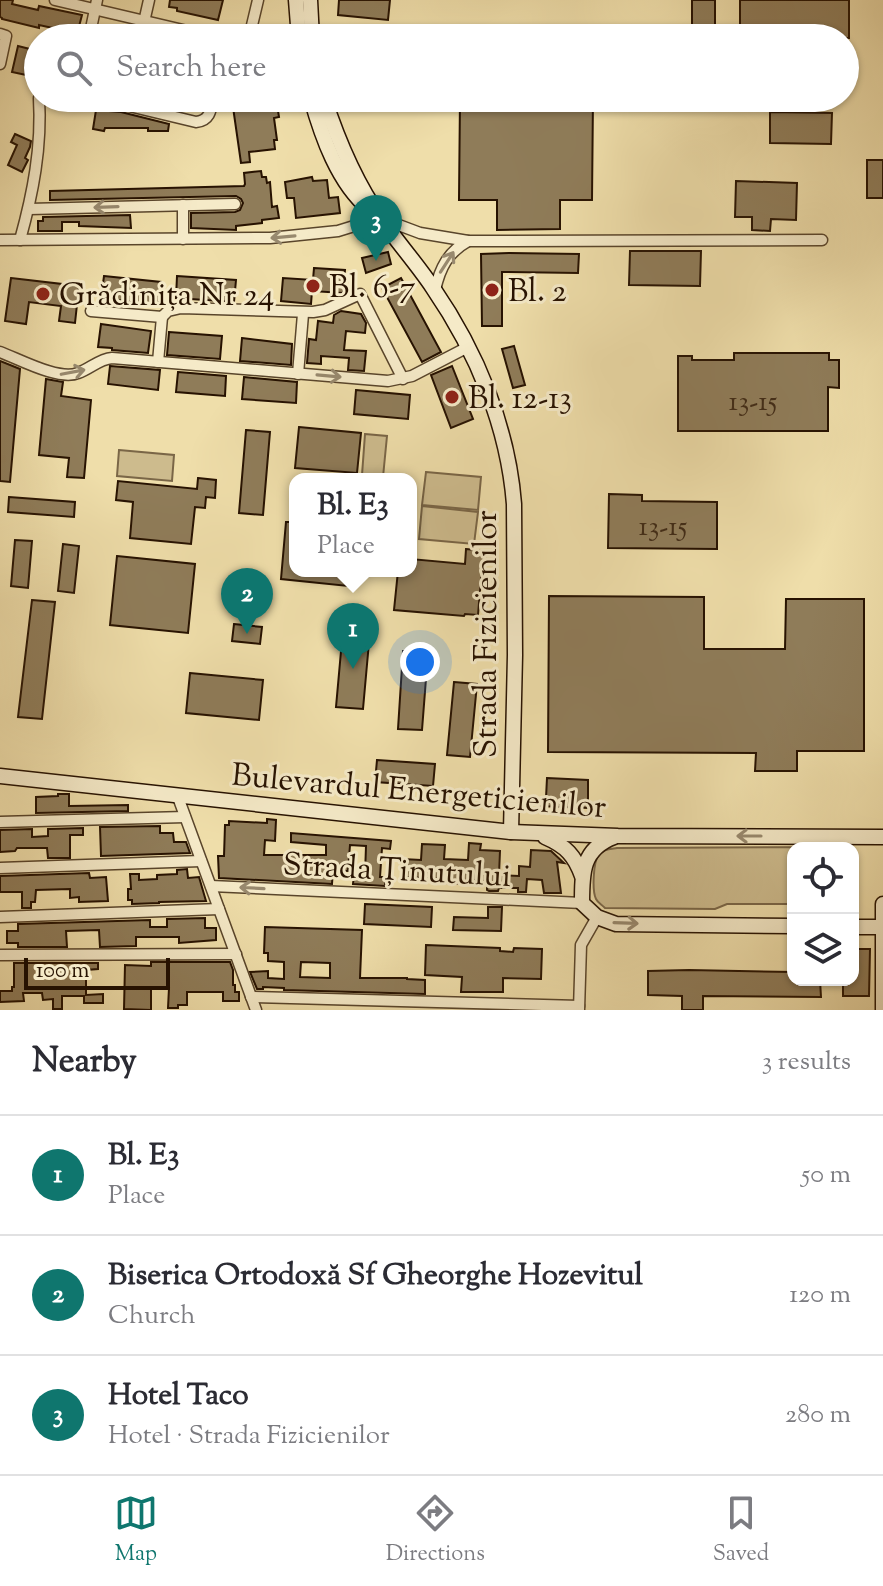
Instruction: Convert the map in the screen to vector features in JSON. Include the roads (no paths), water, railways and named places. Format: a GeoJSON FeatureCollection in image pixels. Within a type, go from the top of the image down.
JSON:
{"type":"FeatureCollection","features":[{"type":"Feature","properties":{"kind":"street"},"geometry":{"type":"LineString","coordinates":[[55,0],[96,5],[153,24]]}},
{"type":"Feature","properties":{"kind":"street"},"geometry":{"type":"LineString","coordinates":[[144,22],[149,0]]}},
{"type":"Feature","properties":{"kind":"street"},"geometry":{"type":"LineString","coordinates":[[252,24],[258,0]]}},
{"type":"Feature","properties":{"kind":"street"},"geometry":{"type":"LineString","coordinates":[[296,0],[298,24]]}},
{"type":"Feature","properties":{"kind":"street"},"geometry":{"type":"LineString","coordinates":[[310,0],[311,24]]}},
{"type":"Feature","properties":{"kind":"street"},"geometry":{"type":"LineString","coordinates":[[0,34],[6,36],[0,64]]}},
{"type":"Feature","properties":{"kind":"street"},"geometry":{"type":"LineString","coordinates":[[20,240],[29,209],[39,148],[39,112]]}},
{"type":"Feature","properties":{"kind":"street"},"geometry":{"type":"LineString","coordinates":[[154,112],[196,122],[203,121],[210,112]]}},
{"type":"Feature","properties":{"kind":"street","name":"Strada Fizicienilor"},"geometry":{"type":"LineString","coordinates":[[316,112],[344,179],[366,207],[380,218]]}},
{"type":"Feature","properties":{"kind":"street","name":"Strada Fizicienilor"},"geometry":{"type":"LineString","coordinates":[[330,112],[351,165],[380,218],[435,290],[468,347],[507,438],[515,473],[512,483],[515,602],[511,832]]}},
{"type":"Feature","properties":{"kind":"street"},"geometry":{"type":"LineString","coordinates":[[29,209],[235,204]]}},
{"type":"Feature","properties":{"kind":"street"},"geometry":{"type":"LineString","coordinates":[[183,205],[183,239]]}},
{"type":"Feature","properties":{"kind":"street"},"geometry":{"type":"LineString","coordinates":[[0,240],[270,238],[351,228],[380,218],[420,233],[468,241],[822,240]]}},
{"type":"Feature","properties":{"kind":"street"},"geometry":{"type":"LineString","coordinates":[[435,290],[442,265],[449,255],[468,241]]}},
{"type":"Feature","properties":{"kind":"street"},"geometry":{"type":"LineString","coordinates":[[158,362],[162,317],[168,311],[181,308],[303,314],[325,310],[360,294],[408,377]]}},
{"type":"Feature","properties":{"kind":"street"},"geometry":{"type":"LineString","coordinates":[[91,311],[162,317]]}},
{"type":"Feature","properties":{"kind":"street"},"geometry":{"type":"LineString","coordinates":[[298,374],[303,314]]}},
{"type":"Feature","properties":{"kind":"street"},"geometry":{"type":"LineString","coordinates":[[0,352],[63,375],[80,373],[105,358],[388,381],[408,377],[468,347]]}},
{"type":"Feature","properties":{"kind":"street","name":"Bulevardul Energeticienilor"},"geometry":{"type":"LineString","coordinates":[[0,776],[538,834],[883,837]]}},
{"type":"Feature","properties":{"kind":"street"},"geometry":{"type":"LineString","coordinates":[[178,797],[256,1010]]}},
{"type":"Feature","properties":{"kind":"street"},"geometry":{"type":"LineString","coordinates":[[0,822],[185,817]]}},
{"type":"Feature","properties":{"kind":"street"},"geometry":{"type":"LineString","coordinates":[[538,834],[565,847],[578,864],[582,876]]}},
{"type":"Feature","properties":{"kind":"street"},"geometry":{"type":"LineString","coordinates":[[618,836],[605,840],[592,852],[582,876],[582,903],[597,917],[616,924],[787,926]]}},
{"type":"Feature","properties":{"kind":"street"},"geometry":{"type":"LineString","coordinates":[[0,868],[201,861]]}},
{"type":"Feature","properties":{"kind":"street","name":"Strada Ținutului"},"geometry":{"type":"LineString","coordinates":[[211,886],[582,903]]}},
{"type":"Feature","properties":{"kind":"street"},"geometry":{"type":"LineString","coordinates":[[883,904],[883,1010]]}},
{"type":"Feature","properties":{"kind":"street"},"geometry":{"type":"LineString","coordinates":[[0,917],[219,909]]}},
{"type":"Feature","properties":{"kind":"street"},"geometry":{"type":"LineString","coordinates":[[251,997],[579,1008],[581,945],[597,917]]}},
{"type":"Feature","properties":{"kind":"street"},"geometry":{"type":"LineString","coordinates":[[859,927],[883,927]]}},
{"type":"Feature","properties":{"kind":"street"},"geometry":{"type":"LineString","coordinates":[[0,955],[236,954]]}},
{"type":"Feature","properties":{"kind":"place","name":"Hotel Taco"},"geometry":{"type":"Point","coordinates":[376,261]}},
{"type":"Feature","properties":{"kind":"place","name":"Bl. 6-7"},"geometry":{"type":"Point","coordinates":[313,286]}},
{"type":"Feature","properties":{"kind":"place","name":"Bl. 2"},"geometry":{"type":"Point","coordinates":[492,290]}},
{"type":"Feature","properties":{"kind":"place","name":"Grădinița Nr 24"},"geometry":{"type":"Point","coordinates":[43,294]}},
{"type":"Feature","properties":{"kind":"place","name":"Bl. 12-13"},"geometry":{"type":"Point","coordinates":[452,397]}},
{"type":"Feature","properties":{"kind":"place","name":"Biserica Ortodoxă Sf Gheorghe Hozevitul"},"geometry":{"type":"Point","coordinates":[247,634]}},
{"type":"Feature","properties":{"kind":"place","name":"Bl. E3"},"geometry":{"type":"Point","coordinates":[353,669]}}]}
